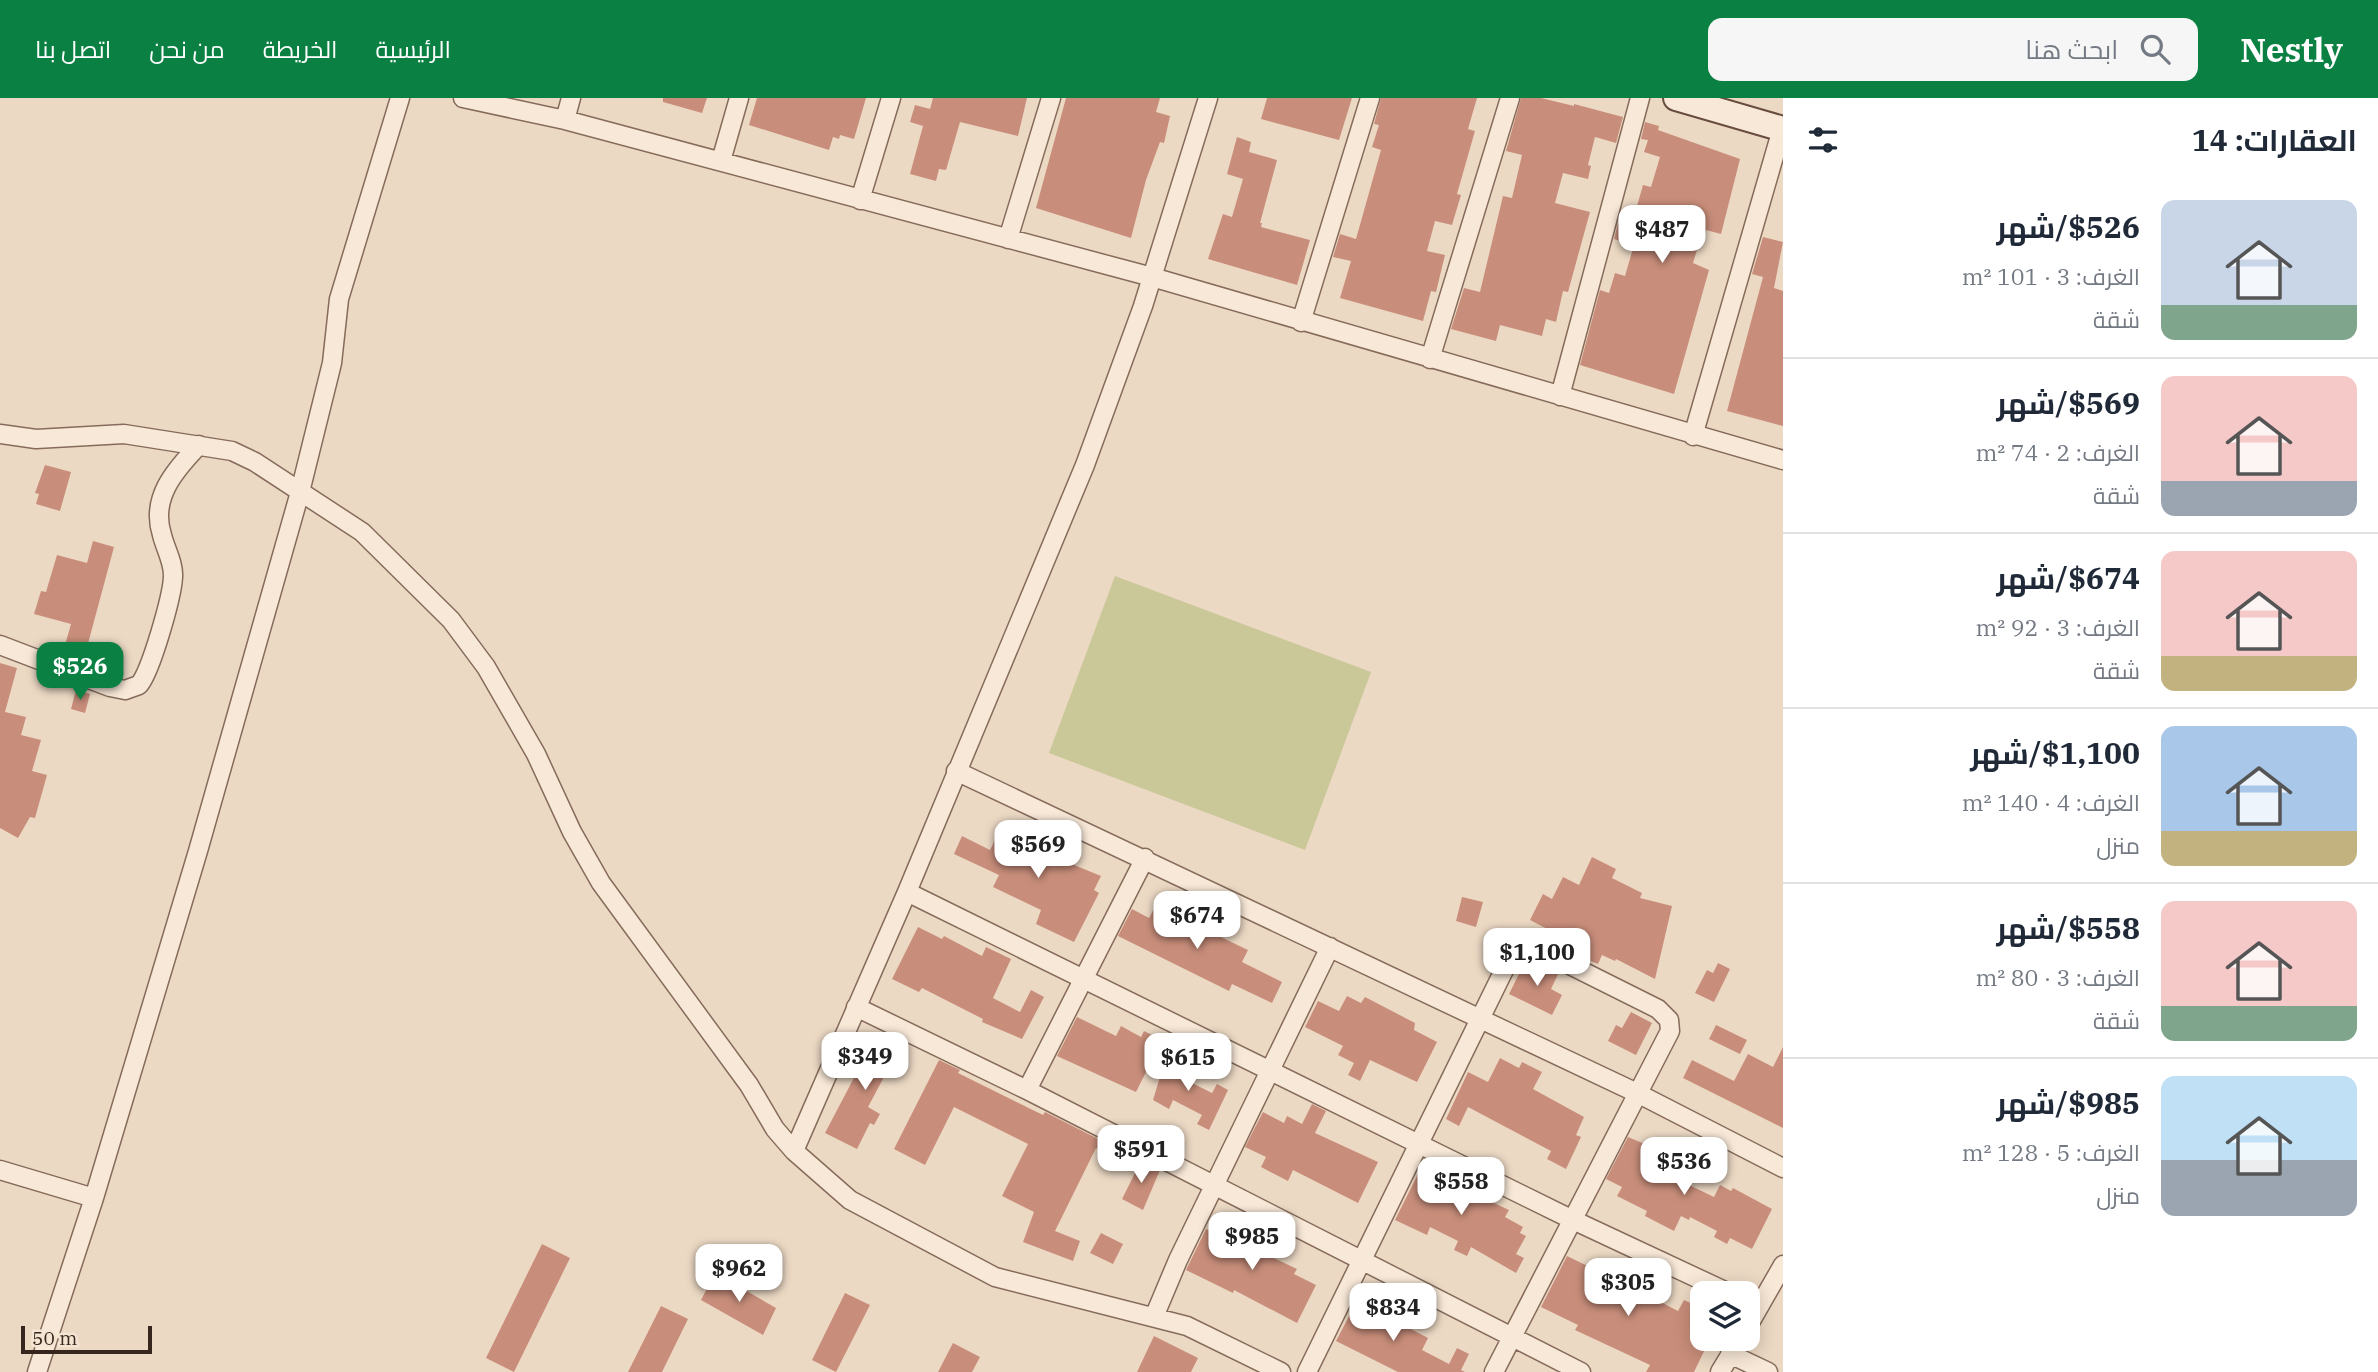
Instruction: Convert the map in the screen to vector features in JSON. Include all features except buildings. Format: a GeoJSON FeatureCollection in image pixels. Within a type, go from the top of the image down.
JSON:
{"type":"FeatureCollection","features":[{"type":"Feature","properties":{"kind":"main road"},"geometry":{"type":"LineString","coordinates":[[1676,98],[1782,129]]}},
{"type":"Feature","properties":{"kind":"street"},"geometry":{"type":"LineString","coordinates":[[37,1371],[94,1198],[198,851],[300,492],[332,363],[339,299],[400,98]]}},
{"type":"Feature","properties":{"kind":"street"},"geometry":{"type":"LineString","coordinates":[[463,98],[565,120],[1152,278],[1783,460]]}},
{"type":"Feature","properties":{"kind":"street"},"geometry":{"type":"LineString","coordinates":[[565,120],[571,98]]}},
{"type":"Feature","properties":{"kind":"street"},"geometry":{"type":"LineString","coordinates":[[721,161],[738,98]]}},
{"type":"Feature","properties":{"kind":"street"},"geometry":{"type":"LineString","coordinates":[[860,200],[891,98]]}},
{"type":"Feature","properties":{"kind":"street"},"geometry":{"type":"LineString","coordinates":[[1008,239],[1051,98]]}},
{"type":"Feature","properties":{"kind":"street"},"geometry":{"type":"LineString","coordinates":[[794,1151],[907,891],[1085,466],[1152,278],[1208,98]]}},
{"type":"Feature","properties":{"kind":"street"},"geometry":{"type":"LineString","coordinates":[[1301,322],[1370,98]]}},
{"type":"Feature","properties":{"kind":"street"},"geometry":{"type":"LineString","coordinates":[[1430,359],[1510,98]]}},
{"type":"Feature","properties":{"kind":"street"},"geometry":{"type":"LineString","coordinates":[[1560,396],[1640,98]]}},
{"type":"Feature","properties":{"kind":"street"},"geometry":{"type":"LineString","coordinates":[[1693,436],[1782,129]]}},
{"type":"Feature","properties":{"kind":"street"},"geometry":{"type":"LineString","coordinates":[[0,434],[36,439],[124,434],[232,450],[362,532],[451,620],[479,657],[536,754],[572,832],[601,883],[749,1085],[775,1129],[794,1151],[850,1200],[995,1277],[1187,1326],[1281,1372]]}},
{"type":"Feature","properties":{"kind":"street"},"geometry":{"type":"LineString","coordinates":[[0,645],[110,687],[125,690],[139,685],[152,660],[173,576],[158,525],[159,505],[173,474],[199,445]]}},
{"type":"Feature","properties":{"kind":"street"},"geometry":{"type":"LineString","coordinates":[[956,771],[1637,1093],[1783,1168]]}},
{"type":"Feature","properties":{"kind":"street"},"geometry":{"type":"LineString","coordinates":[[1027,1090],[1145,859]]}},
{"type":"Feature","properties":{"kind":"street"},"geometry":{"type":"LineString","coordinates":[[907,891],[1573,1220],[1703,1281]]}},
{"type":"Feature","properties":{"kind":"street"},"geometry":{"type":"LineString","coordinates":[[1154,1317],[1330,947]]}},
{"type":"Feature","properties":{"kind":"street"},"geometry":{"type":"LineString","coordinates":[[1307,1372],[1505,968],[1514,954],[1524,947],[1534,947],[1658,1010],[1670,1020],[1671,1031],[1494,1372]]}},
{"type":"Feature","properties":{"kind":"street"},"geometry":{"type":"LineString","coordinates":[[856,1007],[1216,1185],[1581,1372]]}},
{"type":"Feature","properties":{"kind":"street"},"geometry":{"type":"LineString","coordinates":[[0,1170],[94,1198]]}},
{"type":"Feature","properties":{"kind":"street"},"geometry":{"type":"LineString","coordinates":[[1760,1298],[1782,1271]]}},
{"type":"Feature","properties":{"kind":"street"},"geometry":{"type":"LineString","coordinates":[[1720,1372],[1732,1351]]}},
{"type":"Feature","properties":{"kind":"street"},"geometry":{"type":"LineString","coordinates":[[1741,1351],[1768,1372]]}},
{"type":"Feature","properties":{"kind":"shaded area"},"geometry":{"type":"Polygon","coordinates":[[[1115,576],[1371,672],[1305,850],[1049,753],[1115,576]]]}}]}
